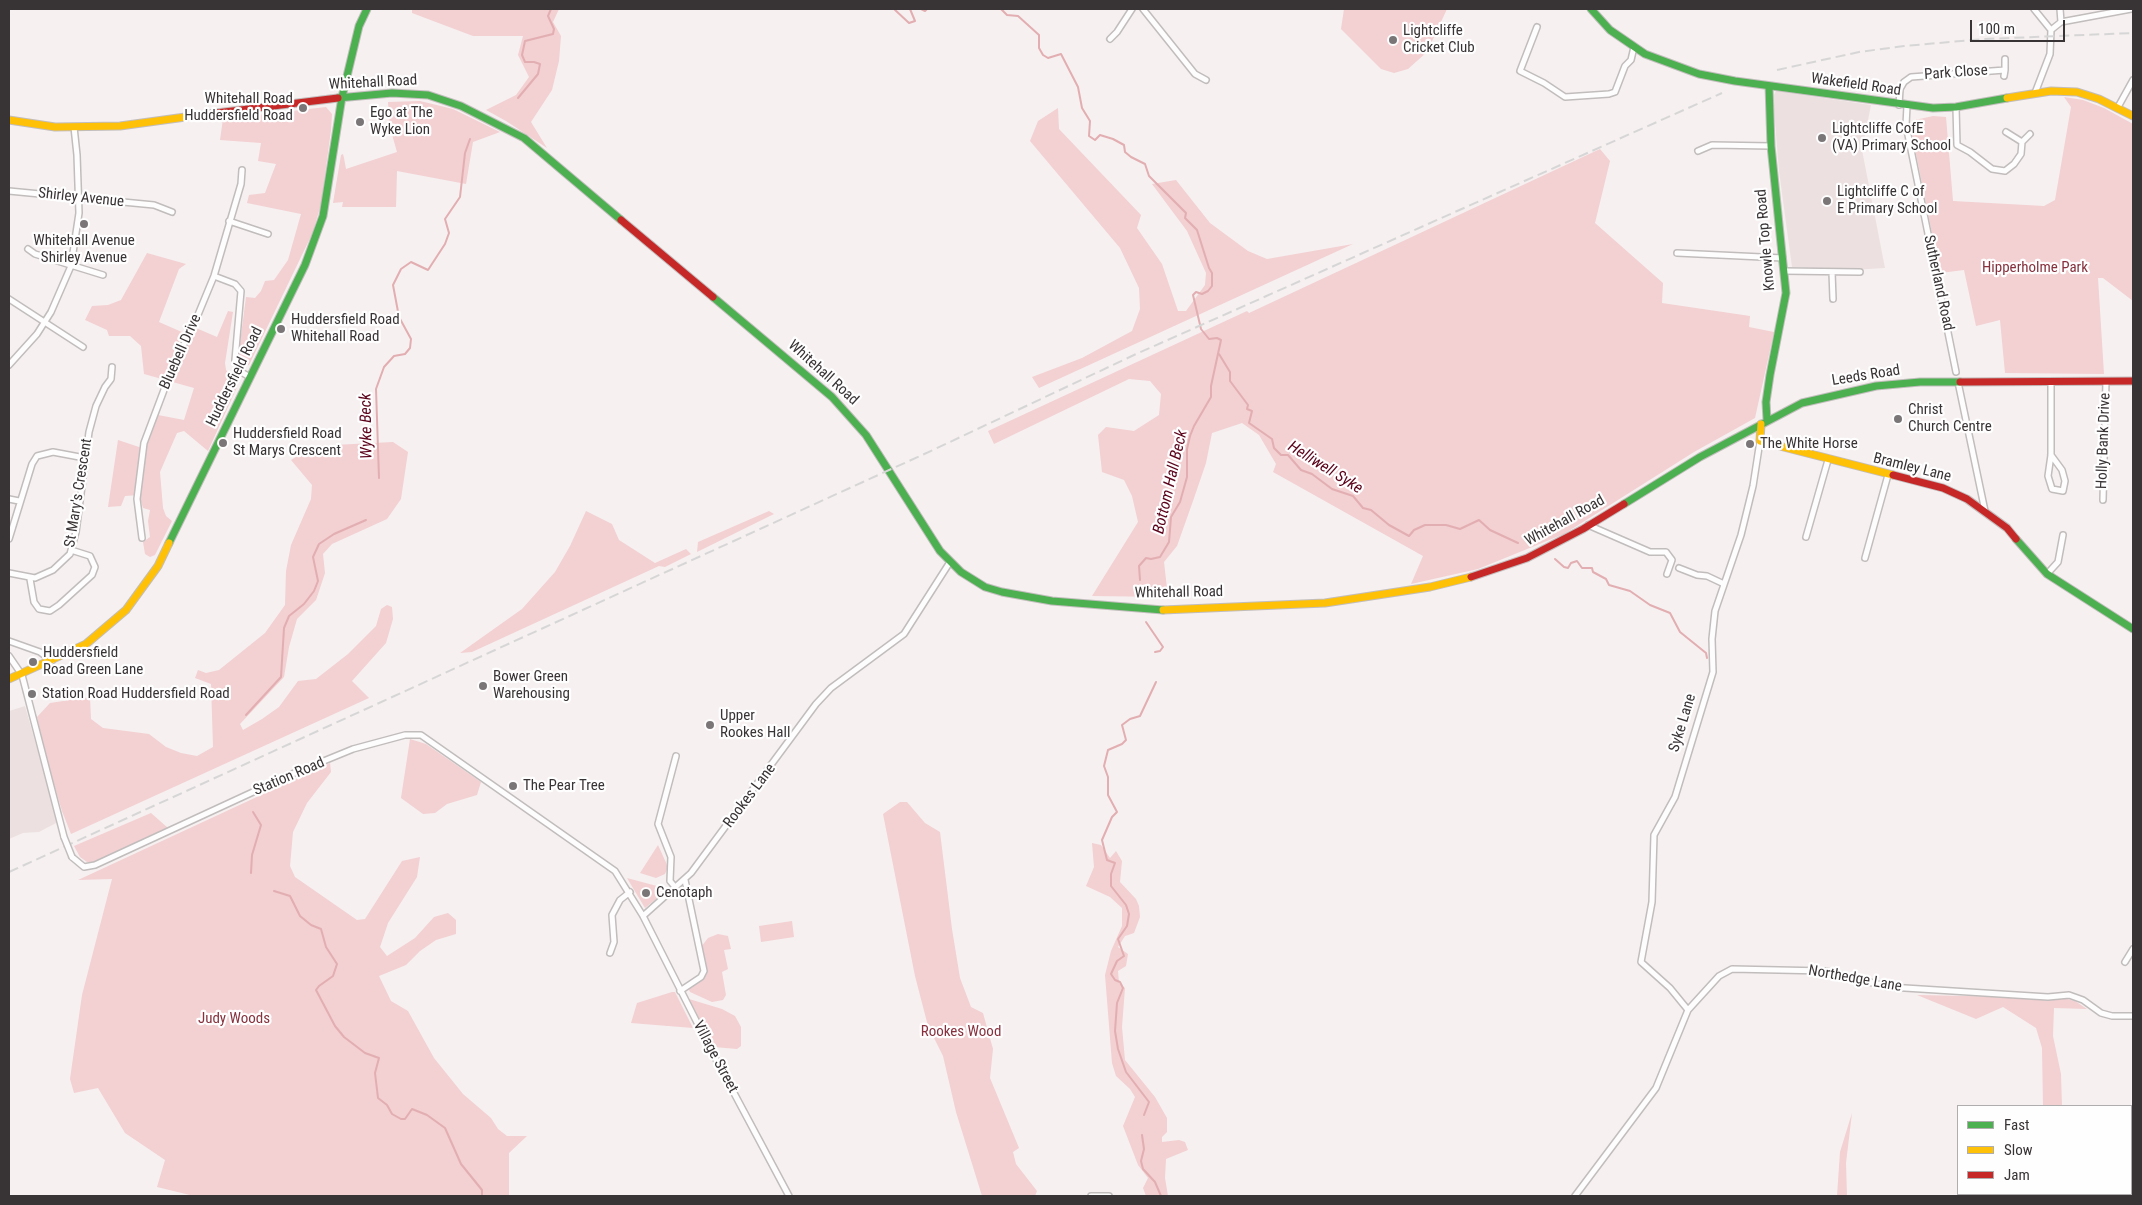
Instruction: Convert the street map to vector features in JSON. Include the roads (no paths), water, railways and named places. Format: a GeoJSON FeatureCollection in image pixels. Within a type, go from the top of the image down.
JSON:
{"type":"FeatureCollection","features":[{"type":"Feature","properties":{"kind":"main road","name":"Huddersfield Road"},"geometry":{"type":"LineString","coordinates":[[9,679],[22,675],[86,644],[126,610],[158,566],[305,264],[323,216],[342,97],[359,26],[367,9]]}},
{"type":"Feature","properties":{"kind":"main road","name":"Wakefield Road"},"geometry":{"type":"LineString","coordinates":[[1591,9],[1610,30],[1634,47],[1658,60],[1699,74],[1899,105],[1933,108],[1956,107],[2035,93],[2077,92],[2118,107],[2133,116]]}},
{"type":"Feature","properties":{"kind":"main road","name":"Knowle Top Road"},"geometry":{"type":"LineString","coordinates":[[1764,422],[1767,393],[1786,293],[1771,146],[1769,86]]}},
{"type":"Feature","properties":{"kind":"main road","name":"Whitehall Road"},"geometry":{"type":"LineString","coordinates":[[9,120],[55,127],[120,126],[342,97],[392,93],[428,95],[461,106],[524,138],[832,397],[866,436],[930,536],[950,562],[971,579],[985,587],[1028,598],[1152,610],[1325,603],[1390,595],[1460,580],[1527,558],[1630,500]]}},
{"type":"Feature","properties":{"kind":"main road","name":"Leeds Road"},"geometry":{"type":"LineString","coordinates":[[1630,500],[1764,422],[1802,403],[1839,393],[1876,386],[1957,380],[2133,381]]}},
{"type":"Feature","properties":{"kind":"main road","name":"Syke Lane"},"geometry":{"type":"LineString","coordinates":[[1760,442],[1764,422]]}},
{"type":"Feature","properties":{"kind":"main road","name":"Bramley Lane"},"geometry":{"type":"LineString","coordinates":[[1760,442],[1957,493],[1986,511],[2020,540],[2048,574],[2133,629]]}},
{"type":"Feature","properties":{"kind":"street"},"geometry":{"type":"LineString","coordinates":[[1110,40],[1132,9]]}},
{"type":"Feature","properties":{"kind":"street"},"geometry":{"type":"LineString","coordinates":[[1144,9],[1195,74],[1206,80]]}},
{"type":"Feature","properties":{"kind":"street"},"geometry":{"type":"LineString","coordinates":[[2034,9],[2052,30]]}},
{"type":"Feature","properties":{"kind":"street"},"geometry":{"type":"LineString","coordinates":[[2060,9],[2061,22]]}},
{"type":"Feature","properties":{"kind":"street"},"geometry":{"type":"LineString","coordinates":[[2087,9],[2087,17]]}},
{"type":"Feature","properties":{"kind":"street"},"geometry":{"type":"LineString","coordinates":[[2035,93],[2050,54],[2052,30],[2061,22],[2111,11],[2130,9]]}},
{"type":"Feature","properties":{"kind":"street"},"geometry":{"type":"LineString","coordinates":[[1537,27],[1520,71],[1544,82],[1564,97],[1615,92],[1626,66],[1631,60],[1634,47]]}},
{"type":"Feature","properties":{"kind":"street","name":"Park Close"},"geometry":{"type":"LineString","coordinates":[[2004,59],[2004,76]]}},
{"type":"Feature","properties":{"kind":"street","name":"Park Close"},"geometry":{"type":"LineString","coordinates":[[1899,105],[1900,89],[1904,82],[1911,77],[2005,70]]}},
{"type":"Feature","properties":{"kind":"street"},"geometry":{"type":"LineString","coordinates":[[2118,107],[2133,80]]}},
{"type":"Feature","properties":{"kind":"street","name":"Sutherland Road"},"geometry":{"type":"LineString","coordinates":[[1908,106],[1906,124],[1956,372]]}},
{"type":"Feature","properties":{"kind":"street"},"geometry":{"type":"LineString","coordinates":[[1956,107],[1957,145],[1970,152],[1992,169],[2005,171],[2014,164],[2021,154],[2022,142],[2030,134]]}},
{"type":"Feature","properties":{"kind":"street"},"geometry":{"type":"LineString","coordinates":[[9,365],[44,323],[60,295],[71,266],[76,236],[78,198],[74,127]]}},
{"type":"Feature","properties":{"kind":"street"},"geometry":{"type":"LineString","coordinates":[[2006,132],[2022,142]]}},
{"type":"Feature","properties":{"kind":"street"},"geometry":{"type":"LineString","coordinates":[[1698,151],[1712,145],[1771,146]]}},
{"type":"Feature","properties":{"kind":"street","name":"Bluebell Drive"},"geometry":{"type":"LineString","coordinates":[[142,538],[137,499],[144,443],[173,366],[195,322],[214,276],[229,221],[242,184],[242,170]]}},
{"type":"Feature","properties":{"kind":"street","name":"Shirley Avenue"},"geometry":{"type":"LineString","coordinates":[[9,191],[154,205],[172,212]]}},
{"type":"Feature","properties":{"kind":"street"},"geometry":{"type":"LineString","coordinates":[[229,221],[268,234]]}},
{"type":"Feature","properties":{"kind":"street"},"geometry":{"type":"LineString","coordinates":[[28,249],[71,266],[103,275]]}},
{"type":"Feature","properties":{"kind":"street"},"geometry":{"type":"LineString","coordinates":[[1677,253],[1783,258]]}},
{"type":"Feature","properties":{"kind":"street"},"geometry":{"type":"LineString","coordinates":[[1784,271],[1860,272]]}},
{"type":"Feature","properties":{"kind":"street"},"geometry":{"type":"LineString","coordinates":[[1832,272],[1833,299]]}},
{"type":"Feature","properties":{"kind":"street"},"geometry":{"type":"LineString","coordinates":[[214,276],[235,284],[241,291],[235,360],[241,372],[250,377]]}},
{"type":"Feature","properties":{"kind":"street"},"geometry":{"type":"LineString","coordinates":[[9,299],[83,347]]}},
{"type":"Feature","properties":{"kind":"street","name":"St Mary's Crescent"},"geometry":{"type":"LineString","coordinates":[[30,579],[54,570],[67,558],[72,550],[85,458],[94,415],[105,387],[111,380],[112,367]]}},
{"type":"Feature","properties":{"kind":"street"},"geometry":{"type":"LineString","coordinates":[[1957,380],[1986,511]]}},
{"type":"Feature","properties":{"kind":"street"},"geometry":{"type":"LineString","coordinates":[[2051,455],[2062,470],[2065,481],[2063,490],[2052,489],[2048,476],[2051,455],[2052,381]]}},
{"type":"Feature","properties":{"kind":"street","name":"Holly Bank Drive"},"geometry":{"type":"LineString","coordinates":[[2103,500],[2106,381]]}},
{"type":"Feature","properties":{"kind":"street","name":"Syke Lane"},"geometry":{"type":"LineString","coordinates":[[1688,1010],[1670,988],[1646,968],[1641,957],[1652,902],[1654,835],[1675,797],[1713,672],[1712,639],[1715,611],[1742,531],[1760,442]]}},
{"type":"Feature","properties":{"kind":"street"},"geometry":{"type":"LineString","coordinates":[[9,539],[19,502],[32,464],[37,456],[53,452],[85,458]]}},
{"type":"Feature","properties":{"kind":"street"},"geometry":{"type":"LineString","coordinates":[[1806,537],[1828,460]]}},
{"type":"Feature","properties":{"kind":"street"},"geometry":{"type":"LineString","coordinates":[[1865,558],[1888,475]]}},
{"type":"Feature","properties":{"kind":"street"},"geometry":{"type":"LineString","coordinates":[[9,499],[19,502]]}},
{"type":"Feature","properties":{"kind":"street"},"geometry":{"type":"LineString","coordinates":[[1588,525],[1650,552],[1666,552],[1672,560],[1667,574]]}},
{"type":"Feature","properties":{"kind":"street"},"geometry":{"type":"LineString","coordinates":[[2048,574],[2058,562],[2063,535]]}},
{"type":"Feature","properties":{"kind":"street"},"geometry":{"type":"LineString","coordinates":[[9,573],[30,579],[34,602],[39,609],[50,611],[92,575],[95,567],[90,556],[72,550]]}},
{"type":"Feature","properties":{"kind":"street","name":"Rookes Lane"},"geometry":{"type":"LineString","coordinates":[[644,916],[685,880],[740,810],[816,704],[831,688],[904,634],[950,562]]}},
{"type":"Feature","properties":{"kind":"street"},"geometry":{"type":"LineString","coordinates":[[1679,568],[1697,575],[1707,576],[1724,584]]}},
{"type":"Feature","properties":{"kind":"street"},"geometry":{"type":"LineString","coordinates":[[9,641],[40,652],[52,661]]}},
{"type":"Feature","properties":{"kind":"street","name":"Station Road"},"geometry":{"type":"LineString","coordinates":[[10,658],[22,675],[64,837],[72,857],[84,867],[95,866],[292,774],[353,748],[405,734],[422,735],[615,871],[644,916]]}},
{"type":"Feature","properties":{"kind":"street"},"geometry":{"type":"LineString","coordinates":[[675,887],[670,881],[671,857],[658,824],[676,756]]}},
{"type":"Feature","properties":{"kind":"street"},"geometry":{"type":"LineString","coordinates":[[680,991],[701,977],[704,972],[685,880]]}},
{"type":"Feature","properties":{"kind":"street"},"geometry":{"type":"LineString","coordinates":[[610,953],[614,942],[612,915],[620,900],[630,892]]}},
{"type":"Feature","properties":{"kind":"street","name":"Village Street"},"geometry":{"type":"LineString","coordinates":[[644,916],[680,991],[789,1196]]}},
{"type":"Feature","properties":{"kind":"street"},"geometry":{"type":"LineString","coordinates":[[2125,962],[2133,949]]}},
{"type":"Feature","properties":{"kind":"street","name":"Northedge Lane"},"geometry":{"type":"LineString","coordinates":[[1575,1196],[1656,1088],[1688,1010],[1719,976],[1732,969],[1825,971],[1889,987],[2048,997],[2068,995],[2083,1000],[2101,1013],[2112,1016],[2133,1016]]}},
{"type":"Feature","properties":{"kind":"street"},"geometry":{"type":"LineString","coordinates":[[1091,1196],[1109,1196]]}},
{"type":"Feature","properties":{"kind":"waterway","name":"Wyke Beck"},"geometry":{"type":"LineString","coordinates":[[518,98],[538,74],[540,64],[525,62],[522,55],[525,41],[553,34],[554,29],[548,16],[551,9]]}},
{"type":"Feature","properties":{"kind":"waterway","name":"Bottom Hall Beck"},"geometry":{"type":"LineString","coordinates":[[894,9],[909,23],[915,21],[910,9]]}},
{"type":"Feature","properties":{"kind":"waterway","name":"Bottom Hall Beck"},"geometry":{"type":"LineString","coordinates":[[921,9],[925,11],[927,9]]}},
{"type":"Feature","properties":{"kind":"waterway","name":"Bottom Hall Beck"},"geometry":{"type":"LineString","coordinates":[[1001,9],[1007,15],[1018,16],[1039,35],[1039,48],[1043,55],[1048,58],[1061,54],[1078,87],[1082,108],[1090,121],[1089,136],[1095,140],[1100,135],[1113,139],[1124,145],[1125,152],[1131,157],[1145,164],[1149,176],[1186,213],[1185,218],[1197,230],[1212,273],[1212,286],[1208,291],[1202,294],[1196,292],[1193,295],[1201,329],[1209,339],[1217,338],[1221,340],[1211,386],[1211,397],[1190,436],[1187,449],[1187,477],[1180,502],[1171,517],[1169,542],[1160,557],[1146,558],[1139,566],[1140,580]]}},
{"type":"Feature","properties":{"kind":"waterway","name":"Wyke Beck"},"geometry":{"type":"LineString","coordinates":[[379,478],[376,389],[384,367],[394,356],[405,354],[410,348],[411,339],[399,317],[393,285],[401,269],[411,262],[428,270],[445,244],[449,233],[445,219],[460,197],[465,153],[470,139]]}},
{"type":"Feature","properties":{"kind":"waterway","name":"Helliwell Syke"},"geometry":{"type":"LineString","coordinates":[[1219,354],[1230,372],[1230,381],[1248,405],[1247,409],[1252,411],[1249,423],[1272,439],[1274,448],[1281,455],[1288,455],[1301,470],[1312,474],[1332,489],[1353,496],[1363,508],[1371,510],[1389,525],[1409,536],[1414,530],[1425,525],[1446,525],[1460,529],[1479,520],[1490,530],[1518,543]]}},
{"type":"Feature","properties":{"kind":"waterway","name":"Wyke Beck"},"geometry":{"type":"LineString","coordinates":[[246,715],[281,677],[284,628],[289,616],[304,604],[314,591],[318,581],[313,557],[319,544],[334,534],[366,520]]}},
{"type":"Feature","properties":{"kind":"waterway","name":"Helliwell Syke"},"geometry":{"type":"LineString","coordinates":[[1555,559],[1568,568],[1571,563],[1577,561],[1582,568],[1592,568],[1593,572],[1606,579],[1609,585],[1630,591],[1650,605],[1670,613],[1680,632],[1706,653],[1707,658]]}},
{"type":"Feature","properties":{"kind":"waterway"},"geometry":{"type":"LineString","coordinates":[[1146,622],[1163,647],[1160,651],[1155,652]]}},
{"type":"Feature","properties":{"kind":"waterway"},"geometry":{"type":"LineString","coordinates":[[1144,1115],[1149,1102],[1126,1072],[1118,1049],[1115,1031],[1117,1003],[1123,988],[1120,982],[1115,980],[1111,974],[1117,961],[1124,956],[1118,939],[1127,926],[1129,914],[1126,905],[1111,886],[1111,874],[1115,863],[1107,860],[1102,840],[1112,817],[1117,812],[1108,795],[1108,777],[1104,766],[1108,750],[1122,744],[1126,740],[1122,725],[1130,719],[1140,716],[1156,682]]}},
{"type":"Feature","properties":{"kind":"waterway"},"geometry":{"type":"LineString","coordinates":[[251,873],[252,855],[261,825],[253,812]]}},
{"type":"Feature","properties":{"kind":"waterway"},"geometry":{"type":"LineString","coordinates":[[274,891],[290,896],[300,916],[311,925],[321,929],[326,947],[337,964],[333,976],[316,990],[335,1026],[344,1037],[365,1053],[379,1058],[375,1073],[378,1098],[387,1105],[392,1114],[401,1119],[405,1119],[412,1109],[427,1115],[445,1128],[461,1164],[482,1190],[482,1196]]}},
{"type":"Feature","properties":{"kind":"waterway"},"geometry":{"type":"LineString","coordinates":[[1142,1135],[1144,1149],[1141,1161],[1143,1169],[1155,1182],[1161,1196]]}},
{"type":"Feature","properties":{"kind":"railway"},"geometry":{"type":"LineString","coordinates":[[1777,70],[1859,52],[1904,46],[1984,39],[2133,33]]}},
{"type":"Feature","properties":{"kind":"railway"},"geometry":{"type":"LineString","coordinates":[[9,872],[933,450],[1134,355],[1722,93]]}},
{"type":"Feature","properties":{"kind":"place","name":"Lightcliffe Cricket Club"},"geometry":{"type":"Point","coordinates":[1393,40]}},
{"type":"Feature","properties":{"kind":"place","name":"Whitehall Road Huddersfield Road"},"geometry":{"type":"Point","coordinates":[303,108]}},
{"type":"Feature","properties":{"kind":"place","name":"Ego at The Wyke Lion"},"geometry":{"type":"Point","coordinates":[360,122]}},
{"type":"Feature","properties":{"kind":"place","name":"Lightcliffe CofE (VA) Primary School"},"geometry":{"type":"Point","coordinates":[1822,138]}},
{"type":"Feature","properties":{"kind":"place","name":"Lightcliffe C of E Primary School"},"geometry":{"type":"Point","coordinates":[1827,201]}},
{"type":"Feature","properties":{"kind":"place","name":"Whitehall Avenue Shirley Avenue"},"geometry":{"type":"Point","coordinates":[84,224]}},
{"type":"Feature","properties":{"kind":"place","name":"Huddersfield Road Whitehall Road"},"geometry":{"type":"Point","coordinates":[281,329]}},
{"type":"Feature","properties":{"kind":"place","name":"Christ Church Centre"},"geometry":{"type":"Point","coordinates":[1898,419]}},
{"type":"Feature","properties":{"kind":"place","name":"Huddersfield Road St Marys Crescent"},"geometry":{"type":"Point","coordinates":[223,443]}},
{"type":"Feature","properties":{"kind":"place","name":"The White Horse"},"geometry":{"type":"Point","coordinates":[1750,444]}},
{"type":"Feature","properties":{"kind":"place","name":"Huddersfield Road Green Lane"},"geometry":{"type":"Point","coordinates":[33,662]}},
{"type":"Feature","properties":{"kind":"place","name":"Bower Green Warehousing"},"geometry":{"type":"Point","coordinates":[483,686]}},
{"type":"Feature","properties":{"kind":"place","name":"Station Road Huddersfield Road"},"geometry":{"type":"Point","coordinates":[32,694]}},
{"type":"Feature","properties":{"kind":"place","name":"Upper Rookes Hall"},"geometry":{"type":"Point","coordinates":[710,725]}},
{"type":"Feature","properties":{"kind":"place","name":"The Pear Tree"},"geometry":{"type":"Point","coordinates":[513,786]}},
{"type":"Feature","properties":{"kind":"place","name":"Cenotaph"},"geometry":{"type":"Point","coordinates":[646,893]}},
{"type":"Feature","properties":{"kind":"park label","name":"Hipperholme Park"},"geometry":{"type":"Point","coordinates":[2035,268]}},
{"type":"Feature","properties":{"kind":"park label","name":"Judy Woods"},"geometry":{"type":"Point","coordinates":[234,1019]}},
{"type":"Feature","properties":{"kind":"park label","name":"Rookes Wood"},"geometry":{"type":"Point","coordinates":[961,1032]}}]}
